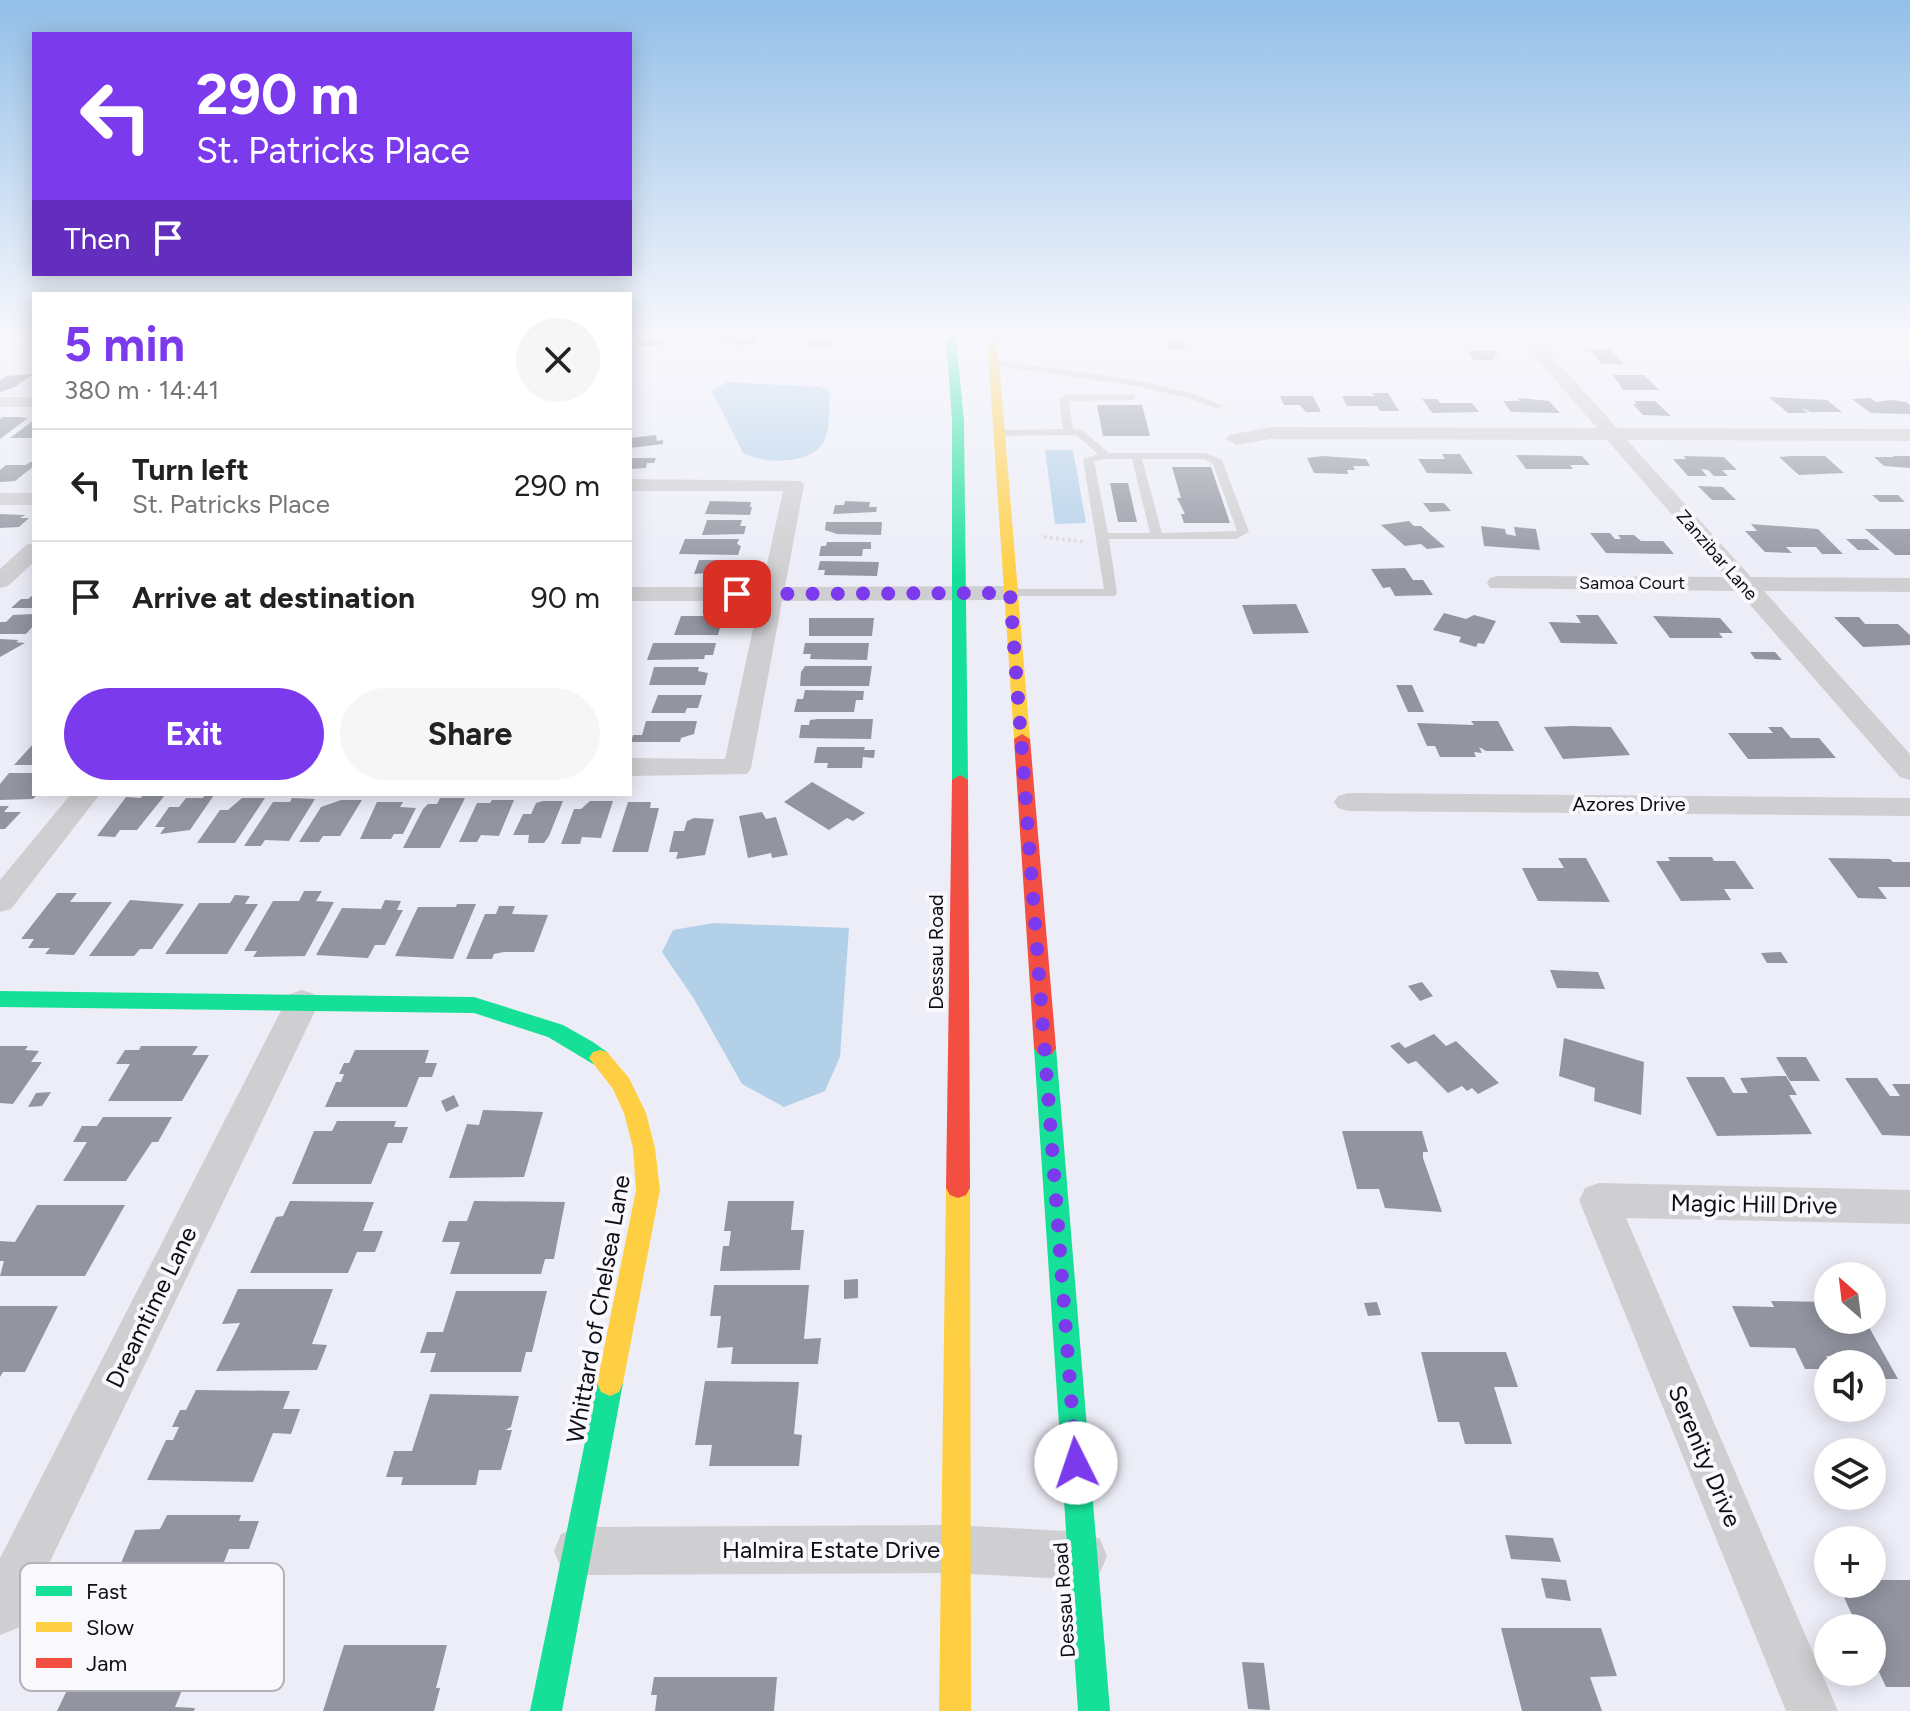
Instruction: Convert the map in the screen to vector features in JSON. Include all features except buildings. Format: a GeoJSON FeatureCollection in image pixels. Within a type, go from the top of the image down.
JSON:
{"type":"FeatureCollection","features":[{"type":"Feature","properties":{"kind":"main road","name":"Dessau Road"},"geometry":{"type":"LineString","coordinates":[[955,1711],[961,595],[958,417]]}},
{"type":"Feature","properties":{"kind":"main road","name":"Dessau Road"},"geometry":{"type":"LineString","coordinates":[[997,417],[1094,1711]]}},
{"type":"Feature","properties":{"kind":"main road","name":"Whittard of Chelsea Lane"},"geometry":{"type":"LineString","coordinates":[[0,999],[474,1005],[521,1014],[553,1026],[588,1047],[613,1071],[630,1097],[642,1126],[647,1151],[648,1190],[546,1711]]}},
{"type":"Feature","properties":{"kind":"street","name":"Zanzibar Lane"},"geometry":{"type":"LineString","coordinates":[[1596,417],[1910,771]]}},
{"type":"Feature","properties":{"kind":"street"},"geometry":{"type":"LineString","coordinates":[[1236,439],[1271,433],[1910,435]]}},
{"type":"Feature","properties":{"kind":"street"},"geometry":{"type":"LineString","coordinates":[[632,485],[794,485],[737,768],[632,767]]}},
{"type":"Feature","properties":{"kind":"street"},"geometry":{"type":"LineString","coordinates":[[0,499],[32,499]]}},
{"type":"Feature","properties":{"kind":"street"},"geometry":{"type":"LineString","coordinates":[[0,581],[32,552]]}},
{"type":"Feature","properties":{"kind":"street","name":"Samoa Court"},"geometry":{"type":"LineString","coordinates":[[1498,583],[1910,585]]}},
{"type":"Feature","properties":{"kind":"street"},"geometry":{"type":"LineString","coordinates":[[632,594],[1010,593]]}},
{"type":"Feature","properties":{"kind":"street"},"geometry":{"type":"LineString","coordinates":[[0,901],[84,796]]}},
{"type":"Feature","properties":{"kind":"street","name":"Azores Drive"},"geometry":{"type":"LineString","coordinates":[[1348,802],[1910,807]]}},
{"type":"Feature","properties":{"kind":"street","name":"Dreamtime Lane"},"geometry":{"type":"LineString","coordinates":[[23,1563],[302,1003]]}},
{"type":"Feature","properties":{"kind":"street","name":"Magic Hill Drive"},"geometry":{"type":"LineString","coordinates":[[1599,1200],[1910,1207]]}},
{"type":"Feature","properties":{"kind":"street","name":"Serenity Drive"},"geometry":{"type":"LineString","coordinates":[[1599,1200],[1812,1711]]}},
{"type":"Feature","properties":{"kind":"street","name":"Halmira Estate Drive"},"geometry":{"type":"LineString","coordinates":[[578,1551],[955,1549],[1083,1556]]}},
{"type":"Feature","properties":{"kind":"street","name":"Dreamtime Lane"},"geometry":{"type":"LineString","coordinates":[[0,1610],[20,1570]]}},
{"type":"Feature","properties":{"kind":"lane"},"geometry":{"type":"LineString","coordinates":[[1066,417],[1068,432]]}},
{"type":"Feature","properties":{"kind":"lane"},"geometry":{"type":"LineString","coordinates":[[998,433],[1078,432],[1106,456]]}},
{"type":"Feature","properties":{"kind":"lane"},"geometry":{"type":"LineString","coordinates":[[1010,593],[1111,593],[1088,459],[1106,456],[1206,456],[1218,462],[1243,532],[1236,536],[1103,536]]}},
{"type":"Feature","properties":{"kind":"lane"},"geometry":{"type":"LineString","coordinates":[[1136,456],[1157,536]]}},
{"type":"Feature","properties":{"kind":"path"},"geometry":{"type":"LineString","coordinates":[[1044,537],[1090,542]]}},
{"type":"Feature","properties":{"kind":"water"},"geometry":{"type":"Polygon","coordinates":[[[725,417],[829,417],[825,439],[810,454],[775,461],[743,453],[725,417]]]}},
{"type":"Feature","properties":{"kind":"water"},"geometry":{"type":"Polygon","coordinates":[[[1045,450],[1073,450],[1086,523],[1055,524],[1045,450]]]}},
{"type":"Feature","properties":{"kind":"water"},"geometry":{"type":"Polygon","coordinates":[[[713,923],[849,928],[840,1057],[825,1091],[784,1107],[742,1084],[694,999],[662,952],[673,930],[713,923]]]}},
{"type":"Feature","properties":{"kind":"traffic: fast"},"geometry":{"type":"LineString","coordinates":[[958,417],[960,780]]}},
{"type":"Feature","properties":{"kind":"traffic: fast"},"geometry":{"type":"LineString","coordinates":[[0,999],[474,1005],[540,1024],[600,1058]]}},
{"type":"Feature","properties":{"kind":"traffic: fast"},"geometry":{"type":"LineString","coordinates":[[1045,1048],[1094,1711]]}},
{"type":"Feature","properties":{"kind":"traffic: fast"},"geometry":{"type":"LineString","coordinates":[[546,1711],[610,1383]]}},
{"type":"Feature","properties":{"kind":"traffic: slow"},"geometry":{"type":"LineString","coordinates":[[998,417],[1022,739]]}},
{"type":"Feature","properties":{"kind":"traffic: slow"},"geometry":{"type":"LineString","coordinates":[[600,1058],[621,1084],[635,1113],[644,1148],[648,1190],[610,1383]]}},
{"type":"Feature","properties":{"kind":"traffic: slow"},"geometry":{"type":"LineString","coordinates":[[955,1711],[958,1188]]}},
{"type":"Feature","properties":{"kind":"traffic: jam"},"geometry":{"type":"LineString","coordinates":[[1022,739],[1045,1048]]}},
{"type":"Feature","properties":{"kind":"traffic: jam"},"geometry":{"type":"LineString","coordinates":[[958,1188],[960,780]]}},
{"type":"Feature","properties":{"kind":"route"},"geometry":{"type":"LineString","coordinates":[[737,594],[1010,593],[1076,1463]]}}]}
